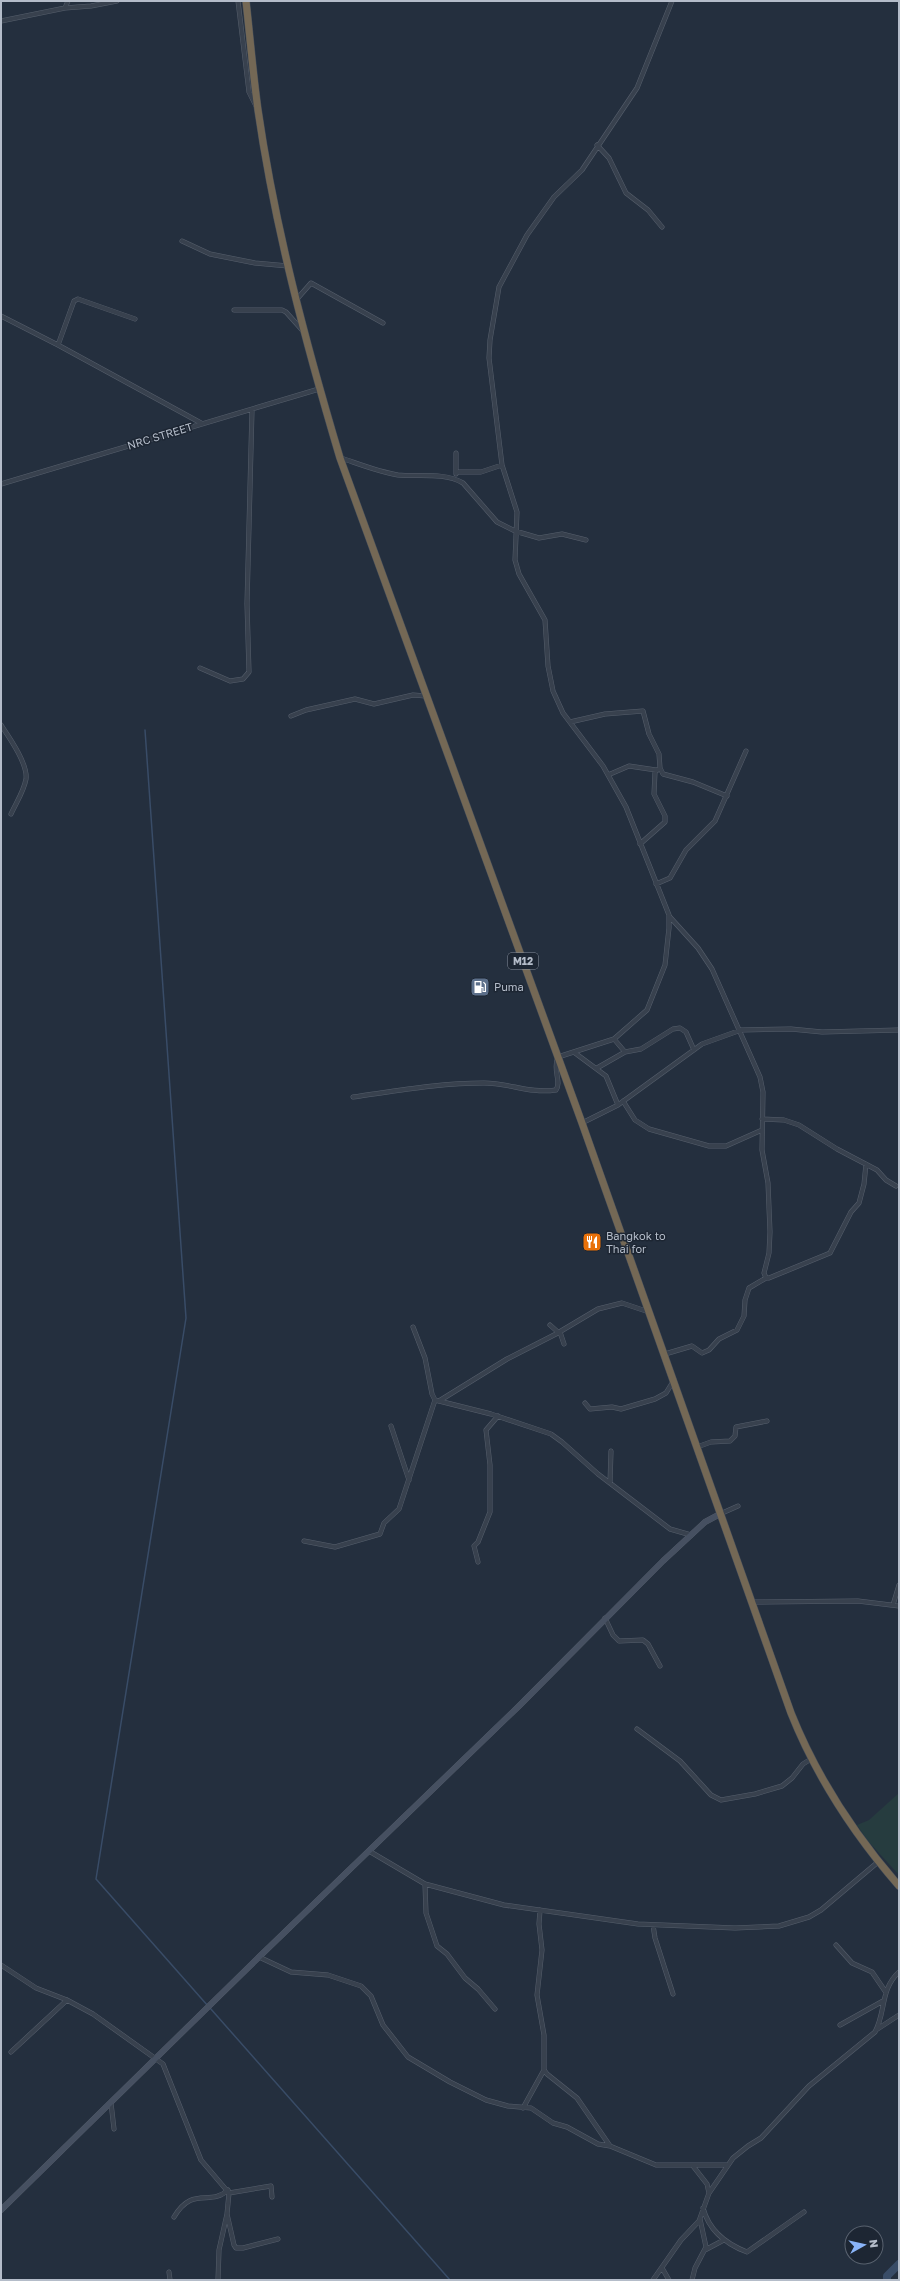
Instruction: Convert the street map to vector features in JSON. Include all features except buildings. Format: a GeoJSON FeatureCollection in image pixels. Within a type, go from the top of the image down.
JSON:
{"type":"FeatureCollection","features":[{"type":"Feature","properties":{"kind":"highway","name":"M12"},"geometry":{"type":"LineString","coordinates":[[246,1],[258,110],[288,266],[319,389],[340,458],[650,1312],[791,1713],[811,1759],[848,1822],[878,1862],[899,1886]]}},
{"type":"Feature","properties":{"kind":"street"},"geometry":{"type":"LineString","coordinates":[[65,8],[68,1]]}},
{"type":"Feature","properties":{"kind":"street"},"geometry":{"type":"LineString","coordinates":[[1,21],[65,8],[91,6],[117,1]]}},
{"type":"Feature","properties":{"kind":"street"},"geometry":{"type":"LineString","coordinates":[[238,1],[249,92],[258,110]]}},
{"type":"Feature","properties":{"kind":"street"},"geometry":{"type":"LineString","coordinates":[[353,1097],[462,1083],[494,1083],[534,1092],[556,1090],[559,1084],[555,1067],[558,1057],[575,1053],[614,1039],[642,1015],[651,1004],[665,965],[670,928],[669,915],[626,807],[608,775],[558,704],[550,677],[545,620],[519,574],[515,560],[516,512],[502,464],[489,358],[495,303],[499,287],[527,235],[554,198],[582,170],[597,145],[636,88],[672,1]]}},
{"type":"Feature","properties":{"kind":"street"},"geometry":{"type":"LineString","coordinates":[[597,145],[609,158],[626,193],[648,210],[662,227]]}},
{"type":"Feature","properties":{"kind":"street"},"geometry":{"type":"LineString","coordinates":[[182,241],[210,254],[255,263],[288,266]]}},
{"type":"Feature","properties":{"kind":"street"},"geometry":{"type":"LineString","coordinates":[[296,299],[308,284],[311,283],[383,323]]}},
{"type":"Feature","properties":{"kind":"street"},"geometry":{"type":"LineString","coordinates":[[58,345],[74,301],[78,299],[135,319]]}},
{"type":"Feature","properties":{"kind":"street"},"geometry":{"type":"LineString","coordinates":[[234,310],[282,310],[286,312],[305,333]]}},
{"type":"Feature","properties":{"kind":"street"},"geometry":{"type":"LineString","coordinates":[[1,316],[58,345],[201,423]]}},
{"type":"Feature","properties":{"kind":"street","name":"NRC STREET"},"geometry":{"type":"LineString","coordinates":[[1,484],[319,389]]}},
{"type":"Feature","properties":{"kind":"street"},"geometry":{"type":"LineString","coordinates":[[200,668],[234,681],[243,679],[248,672],[247,597],[252,410]]}},
{"type":"Feature","properties":{"kind":"street"},"geometry":{"type":"LineString","coordinates":[[456,453],[456,479]]}},
{"type":"Feature","properties":{"kind":"street"},"geometry":{"type":"LineString","coordinates":[[340,458],[397,475],[441,476],[456,479],[462,483],[497,522],[515,532],[539,538],[562,534],[586,540]]}},
{"type":"Feature","properties":{"kind":"street"},"geometry":{"type":"LineString","coordinates":[[456,472],[481,472],[502,464]]}},
{"type":"Feature","properties":{"kind":"street"},"geometry":{"type":"LineString","coordinates":[[291,716],[306,710],[355,699],[374,704],[413,695],[426,696]]}},
{"type":"Feature","properties":{"kind":"street"},"geometry":{"type":"LineString","coordinates":[[570,722],[605,714],[643,711],[650,734],[660,754],[654,794],[662,811],[665,822],[640,844]]}},
{"type":"Feature","properties":{"kind":"street"},"geometry":{"type":"LineString","coordinates":[[1,725],[16,748],[26,773],[25,783],[11,814]]}},
{"type":"Feature","properties":{"kind":"street"},"geometry":{"type":"LineString","coordinates":[[656,884],[670,878],[686,850],[715,821],[746,751]]}},
{"type":"Feature","properties":{"kind":"street"},"geometry":{"type":"LineString","coordinates":[[608,775],[629,766],[658,769],[666,776],[684,779],[727,796]]}},
{"type":"Feature","properties":{"kind":"street"},"geometry":{"type":"LineString","coordinates":[[669,915],[704,955],[741,1030],[744,1044],[760,1077],[763,1092],[762,1150],[768,1183],[770,1232],[769,1253],[764,1273],[766,1278]]}},
{"type":"Feature","properties":{"kind":"street"},"geometry":{"type":"LineString","coordinates":[[597,1068],[625,1052],[641,1049],[673,1029],[680,1028],[686,1032],[694,1050]]}},
{"type":"Feature","properties":{"kind":"street"},"geometry":{"type":"LineString","coordinates":[[582,1123],[623,1101],[709,1040],[741,1030],[899,1030]]}},
{"type":"Feature","properties":{"kind":"street"},"geometry":{"type":"LineString","coordinates":[[614,1039],[625,1052]]}},
{"type":"Feature","properties":{"kind":"street"},"geometry":{"type":"LineString","coordinates":[[575,1053],[606,1076],[618,1104]]}},
{"type":"Feature","properties":{"kind":"street"},"geometry":{"type":"LineString","coordinates":[[623,1101],[635,1120],[649,1129],[708,1146],[726,1146],[762,1130]]}},
{"type":"Feature","properties":{"kind":"street"},"geometry":{"type":"LineString","coordinates":[[762,1119],[793,1122],[877,1170],[886,1180],[896,1186]]}},
{"type":"Feature","properties":{"kind":"street"},"geometry":{"type":"LineString","coordinates":[[664,1354],[692,1346],[698,1352],[705,1352],[719,1339],[737,1330],[744,1316],[749,1288],[766,1278],[830,1253],[851,1212],[859,1202],[864,1184],[866,1164]]}},
{"type":"Feature","properties":{"kind":"street"},"geometry":{"type":"LineString","coordinates":[[304,1541],[335,1547],[380,1534],[384,1523],[399,1509],[437,1400],[507,1359],[598,1310],[622,1303],[650,1312]]}},
{"type":"Feature","properties":{"kind":"street"},"geometry":{"type":"LineString","coordinates":[[550,1325],[559,1332],[564,1344]]}},
{"type":"Feature","properties":{"kind":"street"},"geometry":{"type":"LineString","coordinates":[[413,1327],[425,1358],[432,1394],[437,1400],[498,1416],[551,1434],[610,1484],[670,1529],[691,1535]]}},
{"type":"Feature","properties":{"kind":"street"},"geometry":{"type":"LineString","coordinates":[[585,1403],[590,1408],[612,1407],[621,1409],[655,1399],[666,1393],[674,1380]]}},
{"type":"Feature","properties":{"kind":"street"},"geometry":{"type":"LineString","coordinates":[[478,1562],[474,1546],[478,1542],[490,1512],[490,1466],[486,1430],[498,1416]]}},
{"type":"Feature","properties":{"kind":"street"},"geometry":{"type":"LineString","coordinates":[[698,1447],[711,1442],[730,1441],[734,1436],[736,1427],[767,1422]]}},
{"type":"Feature","properties":{"kind":"street"},"geometry":{"type":"LineString","coordinates":[[391,1426],[409,1481]]}},
{"type":"Feature","properties":{"kind":"street"},"geometry":{"type":"LineString","coordinates":[[610,1484],[611,1451]]}},
{"type":"Feature","properties":{"kind":"street"},"geometry":{"type":"LineString","coordinates":[[1,2210],[258,1957],[369,1852],[519,1706],[605,1618],[691,1535],[705,1522],[738,1506]]}},
{"type":"Feature","properties":{"kind":"street"},"geometry":{"type":"LineString","coordinates":[[893,1605],[899,1585]]}},
{"type":"Feature","properties":{"kind":"street"},"geometry":{"type":"LineString","coordinates":[[751,1602],[858,1601],[899,1606]]}},
{"type":"Feature","properties":{"kind":"street"},"geometry":{"type":"LineString","coordinates":[[605,1618],[613,1635],[619,1641],[640,1639],[648,1644],[660,1666]]}},
{"type":"Feature","properties":{"kind":"street"},"geometry":{"type":"LineString","coordinates":[[637,1729],[680,1762],[711,1795],[721,1800],[782,1786],[792,1778],[803,1764],[811,1759]]}},
{"type":"Feature","properties":{"kind":"street"},"geometry":{"type":"LineString","coordinates":[[369,1852],[425,1884],[452,1893],[504,1905],[653,1925],[761,1928],[790,1924],[810,1917],[821,1910],[878,1862]]}},
{"type":"Feature","properties":{"kind":"street"},"geometry":{"type":"LineString","coordinates":[[425,1884],[426,1913],[437,1946],[451,1958],[465,1978],[478,1988],[495,2009]]}},
{"type":"Feature","properties":{"kind":"street"},"geometry":{"type":"LineString","coordinates":[[523,2108],[544,2070],[544,2036],[537,1995],[542,1950],[540,1910]]}},
{"type":"Feature","properties":{"kind":"street"},"geometry":{"type":"LineString","coordinates":[[653,1925],[655,1938],[673,1994]]}},
{"type":"Feature","properties":{"kind":"street"},"geometry":{"type":"LineString","coordinates":[[836,1945],[852,1963],[872,1972],[885,1991]]}},
{"type":"Feature","properties":{"kind":"street"},"geometry":{"type":"LineString","coordinates":[[258,1957],[291,1972],[328,1975],[361,1986],[370,1994],[383,2025],[408,2057],[450,2082],[486,2100],[537,2110],[547,2120],[567,2127],[598,2144],[610,2146],[656,2165],[727,2165]]}},
{"type":"Feature","properties":{"kind":"street"},"geometry":{"type":"LineString","coordinates":[[1,1965],[36,1988],[67,2000],[109,2024],[157,2058],[163,2064],[201,2160],[228,2191],[227,2214],[220,2250],[218,2280]]}},
{"type":"Feature","properties":{"kind":"street"},"geometry":{"type":"LineString","coordinates":[[876,2030],[885,1991],[892,1978],[899,1972]]}},
{"type":"Feature","properties":{"kind":"street"},"geometry":{"type":"LineString","coordinates":[[11,2052],[67,2000]]}},
{"type":"Feature","properties":{"kind":"street"},"geometry":{"type":"LineString","coordinates":[[840,2025],[883,2001]]}},
{"type":"Feature","properties":{"kind":"street"},"geometry":{"type":"LineString","coordinates":[[653,2280],[700,2216],[709,2193],[727,2165],[740,2151],[761,2138],[809,2086],[857,2048],[876,2030],[899,2015]]}},
{"type":"Feature","properties":{"kind":"street"},"geometry":{"type":"LineString","coordinates":[[544,2070],[553,2080],[577,2098],[610,2146]]}},
{"type":"Feature","properties":{"kind":"street"},"geometry":{"type":"LineString","coordinates":[[111,2102],[114,2129]]}},
{"type":"Feature","properties":{"kind":"street"},"geometry":{"type":"LineString","coordinates":[[692,2166],[707,2184],[709,2193]]}},
{"type":"Feature","properties":{"kind":"street"},"geometry":{"type":"LineString","coordinates":[[174,2218],[181,2205],[194,2198],[221,2195],[228,2191],[271,2186],[272,2197]]}},
{"type":"Feature","properties":{"kind":"street"},"geometry":{"type":"LineString","coordinates":[[703,2208],[707,2221],[722,2241],[748,2252],[804,2212]]}},
{"type":"Feature","properties":{"kind":"street"},"geometry":{"type":"LineString","coordinates":[[227,2214],[236,2248],[243,2248],[278,2239]]}},
{"type":"Feature","properties":{"kind":"street"},"geometry":{"type":"LineString","coordinates":[[692,2280],[695,2268],[705,2250],[706,2243],[700,2216]]}},
{"type":"Feature","properties":{"kind":"street"},"geometry":{"type":"LineString","coordinates":[[705,2250],[722,2241]]}},
{"type":"Feature","properties":{"kind":"street"},"geometry":{"type":"LineString","coordinates":[[662,2268],[669,2280]]}},
{"type":"Feature","properties":{"kind":"street"},"geometry":{"type":"LineString","coordinates":[[169,2272],[170,2280]]}},
{"type":"Feature","properties":{"kind":"green space"},"geometry":{"type":"Polygon","coordinates":[[[899,1793],[899,1875],[868,1841],[857,1825],[869,1820],[899,1793]]]}},
{"type":"Feature","properties":{"kind":"waterway"},"geometry":{"type":"LineString","coordinates":[[145,730],[186,1318],[96,1879],[208,2006]]}},
{"type":"Feature","properties":{"kind":"waterway"},"geometry":{"type":"LineString","coordinates":[[210,2008],[450,2280]]}},
{"type":"Feature","properties":{"kind":"waterway"},"geometry":{"type":"LineString","coordinates":[[887,2280],[887,2276],[899,2264]]}},
{"type":"Feature","properties":{"kind":"place","name":"Puma"},"geometry":{"type":"Point","coordinates":[480,987]}},
{"type":"Feature","properties":{"kind":"place","name":"Bangkok to Thai for"},"geometry":{"type":"Point","coordinates":[592,1242]}}]}
